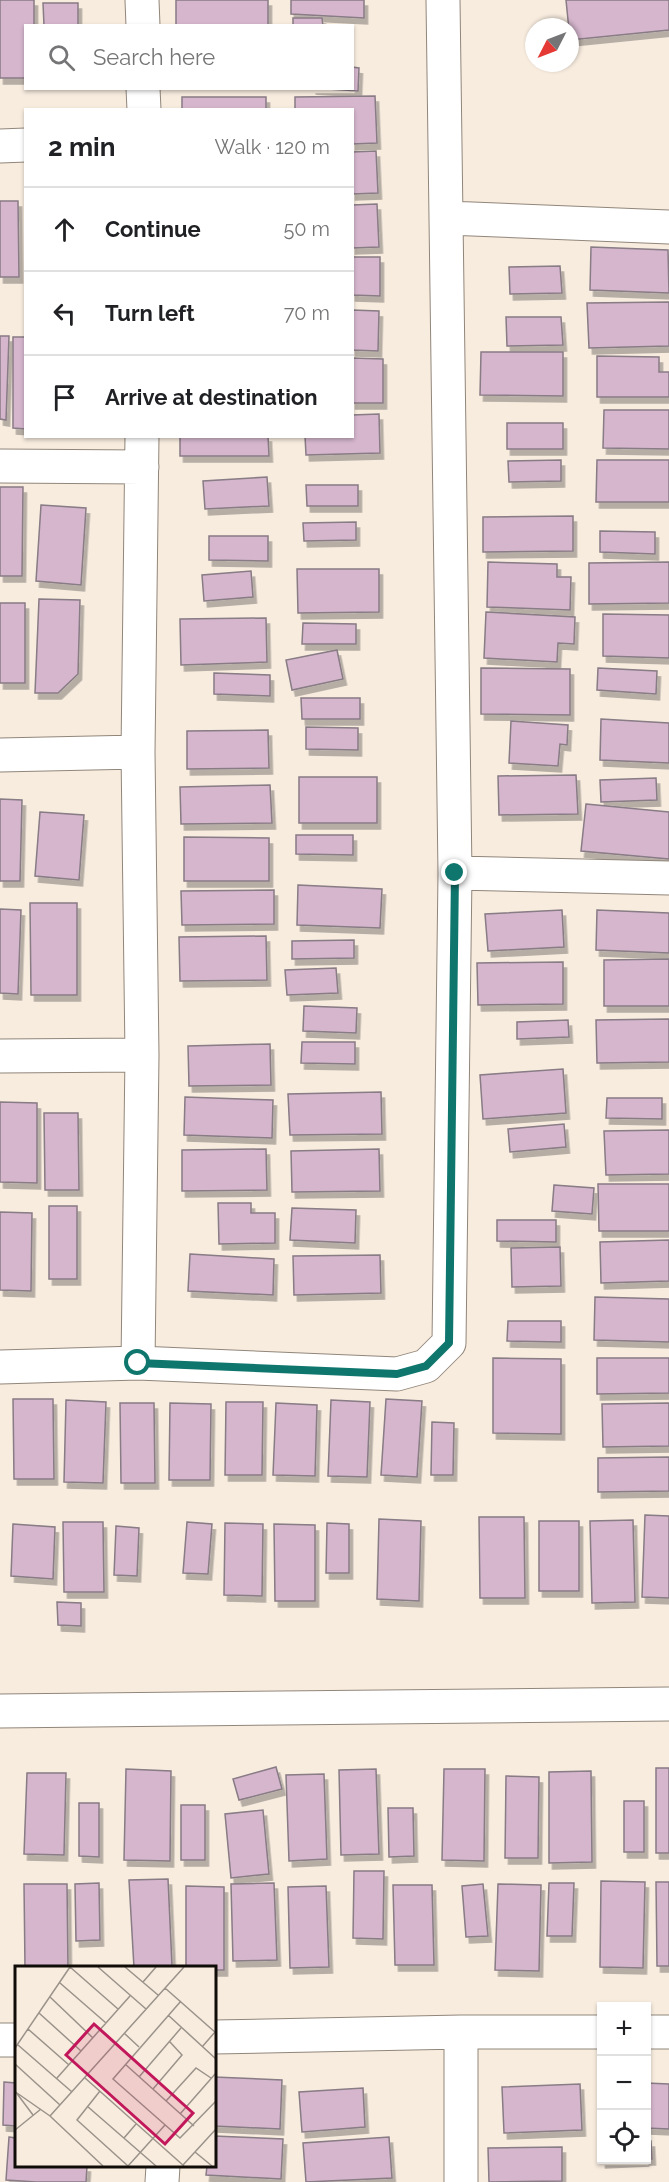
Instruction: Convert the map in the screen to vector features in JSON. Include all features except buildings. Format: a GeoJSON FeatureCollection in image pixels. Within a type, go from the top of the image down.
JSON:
{"type":"FeatureCollection","features":[{"type":"Feature","properties":{"kind":"street"},"geometry":{"type":"LineString","coordinates":[[142,0],[143,24]]}},
{"type":"Feature","properties":{"kind":"street"},"geometry":{"type":"LineString","coordinates":[[0,1367],[138,1363],[397,1374],[426,1366],[449,1343],[455,873],[443,0]]}},
{"type":"Feature","properties":{"kind":"street"},"geometry":{"type":"LineString","coordinates":[[144,90],[144,108]]}},
{"type":"Feature","properties":{"kind":"street"},"geometry":{"type":"LineString","coordinates":[[0,146],[24,145]]}},
{"type":"Feature","properties":{"kind":"street"},"geometry":{"type":"LineString","coordinates":[[447,218],[669,227]]}},
{"type":"Feature","properties":{"kind":"street"},"geometry":{"type":"LineString","coordinates":[[0,466],[142,452],[138,752],[142,1055],[138,1363]]}},
{"type":"Feature","properties":{"kind":"street"},"geometry":{"type":"LineString","coordinates":[[0,755],[138,752]]}},
{"type":"Feature","properties":{"kind":"street"},"geometry":{"type":"LineString","coordinates":[[455,873],[669,878]]}},
{"type":"Feature","properties":{"kind":"street"},"geometry":{"type":"LineString","coordinates":[[0,1056],[142,1055]]}},
{"type":"Feature","properties":{"kind":"street"},"geometry":{"type":"LineString","coordinates":[[0,1711],[669,1704]]}},
{"type":"Feature","properties":{"kind":"street"},"geometry":{"type":"LineString","coordinates":[[461,2032],[461,2182]]}},
{"type":"Feature","properties":{"kind":"street"},"geometry":{"type":"LineString","coordinates":[[216,2037],[597,2032]]}},
{"type":"Feature","properties":{"kind":"street"},"geometry":{"type":"LineString","coordinates":[[651,2032],[669,2032]]}},
{"type":"Feature","properties":{"kind":"street"},"geometry":{"type":"LineString","coordinates":[[162,2182],[163,2167]]}},
{"type":"Feature","properties":{"kind":"route"},"geometry":{"type":"LineString","coordinates":[[138,1363],[397,1374],[426,1366],[449,1343],[455,873]]}}]}
